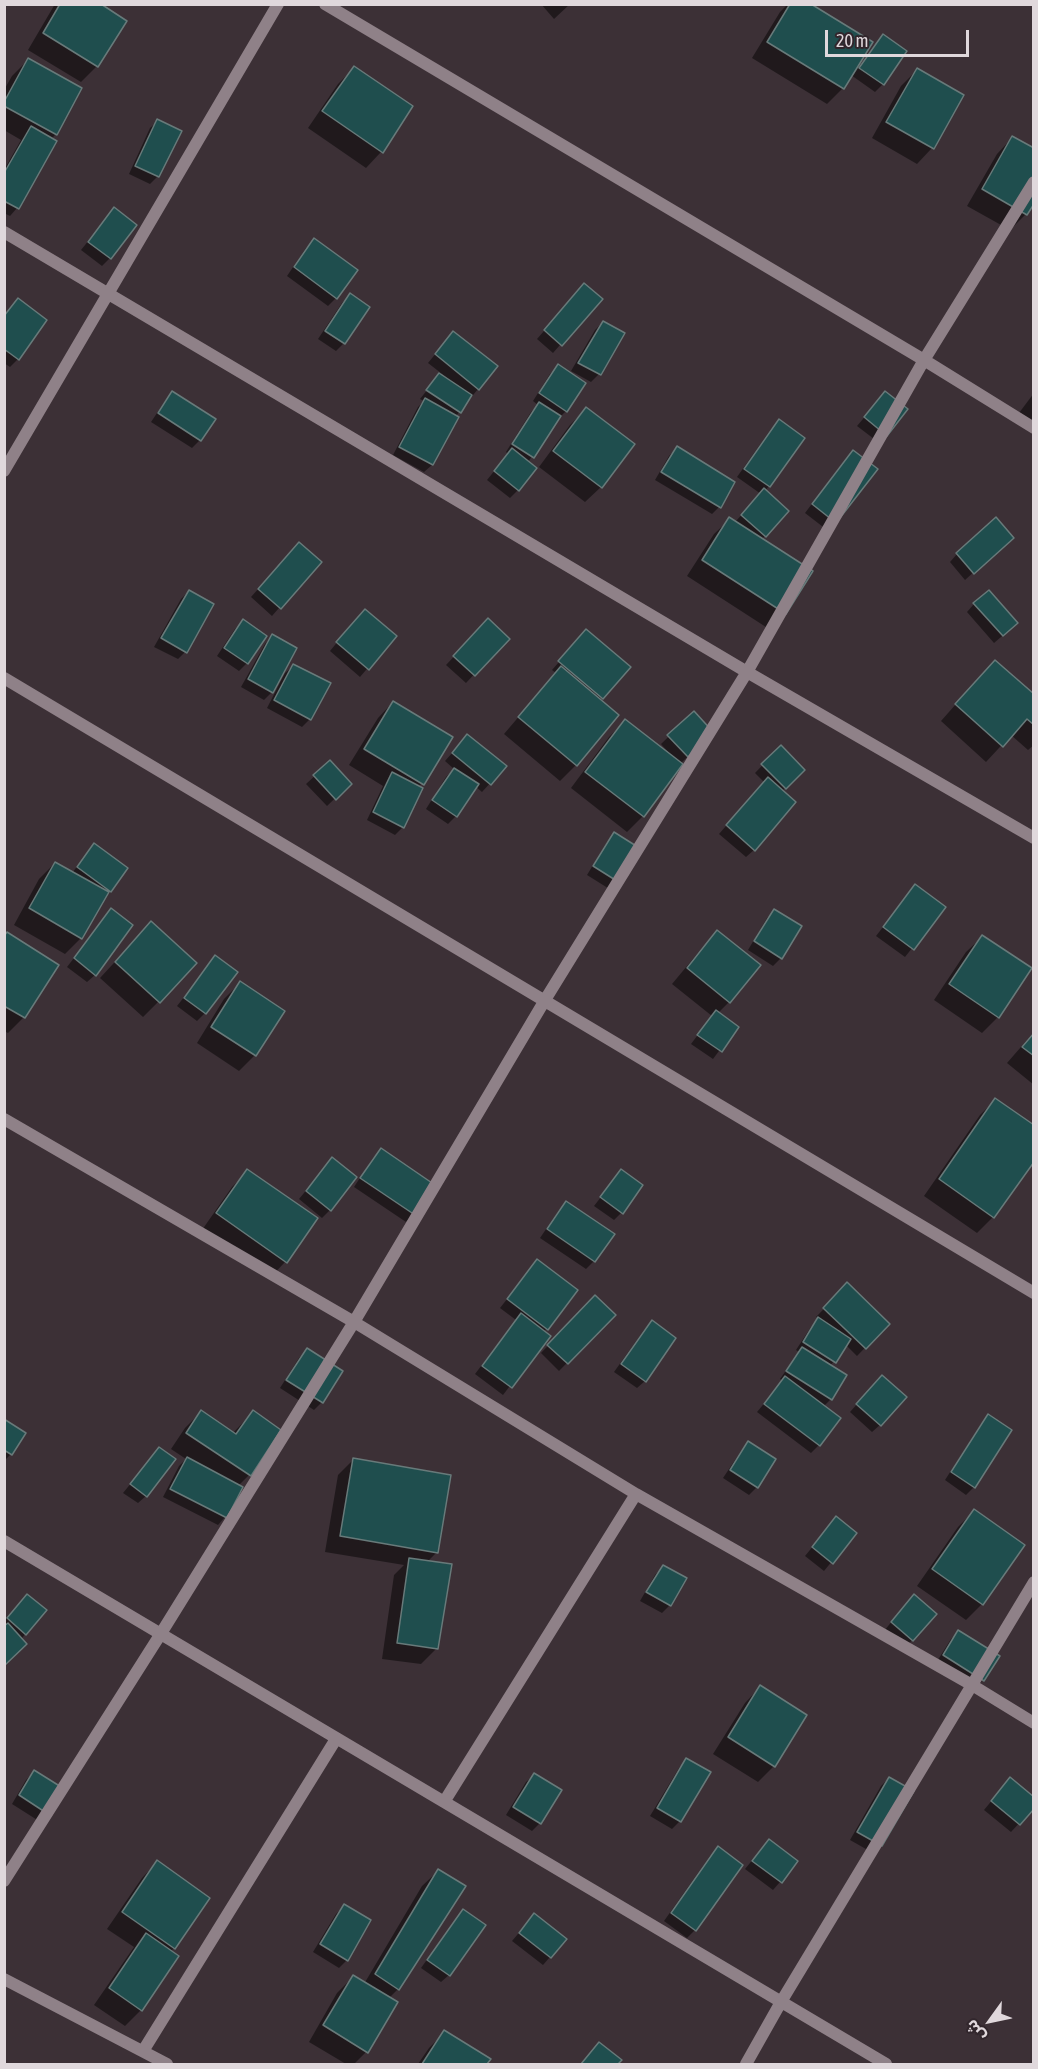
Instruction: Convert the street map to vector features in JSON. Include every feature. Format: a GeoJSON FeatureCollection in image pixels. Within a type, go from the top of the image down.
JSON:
{"type":"FeatureCollection","features":[{"type":"Feature","properties":{"kind":"street"},"geometry":{"type":"LineString","coordinates":[[4,471],[278,4]]}},
{"type":"Feature","properties":{"kind":"street"},"geometry":{"type":"LineString","coordinates":[[325,4],[924,360],[1034,428]]}},
{"type":"Feature","properties":{"kind":"street"},"geometry":{"type":"LineString","coordinates":[[4,1881],[354,1322],[545,1000],[747,672],[924,360],[1034,182]]}},
{"type":"Feature","properties":{"kind":"street"},"geometry":{"type":"LineString","coordinates":[[4,232],[747,672],[1034,838]]}},
{"type":"Feature","properties":{"kind":"street"},"geometry":{"type":"LineString","coordinates":[[4,678],[1034,1293]]}},
{"type":"Feature","properties":{"kind":"street"},"geometry":{"type":"LineString","coordinates":[[4,1119],[354,1322],[636,1494],[972,1685],[1034,1723]]}},
{"type":"Feature","properties":{"kind":"street"},"geometry":{"type":"LineString","coordinates":[[444,1802],[636,1494]]}},
{"type":"Feature","properties":{"kind":"street"},"geometry":{"type":"LineString","coordinates":[[4,1541],[886,2064]]}},
{"type":"Feature","properties":{"kind":"street"},"geometry":{"type":"LineString","coordinates":[[746,2064],[1034,1582]]}},
{"type":"Feature","properties":{"kind":"street"},"geometry":{"type":"LineString","coordinates":[[143,2051],[336,1739]]}},
{"type":"Feature","properties":{"kind":"street"},"geometry":{"type":"LineString","coordinates":[[4,1978],[167,2064]]}},
{"type":"Feature","properties":{"kind":"building"},"geometry":{"type":"Polygon","coordinates":[[[60,4],[101,4],[127,21],[98,67],[43,33],[60,4]]]}},
{"type":"Feature","properties":{"kind":"building"},"geometry":{"type":"Polygon","coordinates":[[[790,4],[811,4],[873,42],[844,89],[767,42],[790,4]]]}},
{"type":"Feature","properties":{"kind":"building"},"geometry":{"type":"Polygon","coordinates":[[[883,34],[907,51],[884,85],[859,68],[883,34]]]}},
{"type":"Feature","properties":{"kind":"building"},"geometry":{"type":"Polygon","coordinates":[[[28,58],[82,88],[57,135],[4,106],[28,58]]]}},
{"type":"Feature","properties":{"kind":"building"},"geometry":{"type":"Polygon","coordinates":[[[354,66],[413,106],[383,153],[322,111],[354,66]]]}},
{"type":"Feature","properties":{"kind":"building"},"geometry":{"type":"Polygon","coordinates":[[[917,68],[964,95],[934,149],[886,122],[917,68]]]}},
{"type":"Feature","properties":{"kind":"building"},"geometry":{"type":"Polygon","coordinates":[[[157,119],[182,131],[159,177],[135,166],[157,119]]]}},
{"type":"Feature","properties":{"kind":"building"},"geometry":{"type":"Polygon","coordinates":[[[31,126],[57,141],[19,209],[4,201],[4,173],[31,126]]]}},
{"type":"Feature","properties":{"kind":"building"},"geometry":{"type":"Polygon","coordinates":[[[1012,136],[1034,148],[1034,204],[1027,215],[982,189],[1012,136]]]}},
{"type":"Feature","properties":{"kind":"building"},"geometry":{"type":"Polygon","coordinates":[[[114,207],[137,225],[111,259],[88,242],[114,207]]]}},
{"type":"Feature","properties":{"kind":"building"},"geometry":{"type":"Polygon","coordinates":[[[314,238],[358,270],[337,299],[294,267],[314,238]]]}},
{"type":"Feature","properties":{"kind":"building"},"geometry":{"type":"Polygon","coordinates":[[[584,283],[603,299],[562,346],[544,330],[584,283]]]}},
{"type":"Feature","properties":{"kind":"building"},"geometry":{"type":"Polygon","coordinates":[[[350,293],[370,307],[345,344],[325,331],[350,293]]]}},
{"type":"Feature","properties":{"kind":"building"},"geometry":{"type":"Polygon","coordinates":[[[18,298],[47,320],[19,360],[4,349],[4,316],[18,298]]]}},
{"type":"Feature","properties":{"kind":"building"},"geometry":{"type":"Polygon","coordinates":[[[603,321],[625,333],[601,375],[578,363],[603,321]]]}},
{"type":"Feature","properties":{"kind":"building"},"geometry":{"type":"Polygon","coordinates":[[[453,331],[498,366],[479,390],[435,354],[453,331]]]}},
{"type":"Feature","properties":{"kind":"building"},"geometry":{"type":"Polygon","coordinates":[[[558,364],[586,383],[567,412],[539,393],[558,364]]]}},
{"type":"Feature","properties":{"kind":"building"},"geometry":{"type":"Polygon","coordinates":[[[439,373],[472,395],[461,413],[426,390],[439,373]]]}},
{"type":"Feature","properties":{"kind":"building"},"geometry":{"type":"Polygon","coordinates":[[[172,391],[216,419],[201,441],[158,413],[172,391]]]}},
{"type":"Feature","properties":{"kind":"building"},"geometry":{"type":"Polygon","coordinates":[[[885,391],[908,409],[887,436],[864,417],[885,391]]]}},
{"type":"Feature","properties":{"kind":"building"},"geometry":{"type":"Polygon","coordinates":[[[425,398],[459,417],[433,465],[399,447],[425,398]]]}},
{"type":"Feature","properties":{"kind":"building"},"geometry":{"type":"Polygon","coordinates":[[[539,402],[561,416],[534,458],[512,444],[539,402]]]}},
{"type":"Feature","properties":{"kind":"building"},"geometry":{"type":"Polygon","coordinates":[[[586,407],[635,444],[602,488],[553,451],[586,407]]]}},
{"type":"Feature","properties":{"kind":"building"},"geometry":{"type":"Polygon","coordinates":[[[779,419],[805,438],[770,487],[744,469],[779,419]]]}},
{"type":"Feature","properties":{"kind":"building"},"geometry":{"type":"Polygon","coordinates":[[[677,446],[735,482],[721,508],[661,472],[677,446]]]}},
{"type":"Feature","properties":{"kind":"building"},"geometry":{"type":"Polygon","coordinates":[[[512,448],[537,468],[519,491],[494,471],[512,448]]]}},
{"type":"Feature","properties":{"kind":"building"},"geometry":{"type":"Polygon","coordinates":[[[853,450],[878,469],[836,523],[812,504],[853,450]]]}},
{"type":"Feature","properties":{"kind":"building"},"geometry":{"type":"Polygon","coordinates":[[[764,488],[789,511],[766,537],[741,515],[764,488]]]}},
{"type":"Feature","properties":{"kind":"building"},"geometry":{"type":"Polygon","coordinates":[[[729,517],[813,571],[786,614],[702,560],[729,517]]]}},
{"type":"Feature","properties":{"kind":"building"},"geometry":{"type":"Polygon","coordinates":[[[996,517],[1014,538],[974,574],[956,553],[996,517]]]}},
{"type":"Feature","properties":{"kind":"building"},"geometry":{"type":"Polygon","coordinates":[[[299,542],[322,562],[281,609],[258,589],[299,542]]]}},
{"type":"Feature","properties":{"kind":"building"},"geometry":{"type":"Polygon","coordinates":[[[189,590],[214,604],[187,653],[161,638],[189,590]]]}},
{"type":"Feature","properties":{"kind":"building"},"geometry":{"type":"Polygon","coordinates":[[[989,590],[1018,623],[1003,636],[973,603],[989,590]]]}},
{"type":"Feature","properties":{"kind":"building"},"geometry":{"type":"Polygon","coordinates":[[[365,609],[397,636],[369,670],[336,642],[365,609]]]}},
{"type":"Feature","properties":{"kind":"building"},"geometry":{"type":"Polygon","coordinates":[[[488,618],[510,639],[475,676],[453,656],[488,618]]]}},
{"type":"Feature","properties":{"kind":"building"},"geometry":{"type":"Polygon","coordinates":[[[243,619],[267,636],[248,664],[224,648],[243,619]]]}},
{"type":"Feature","properties":{"kind":"building"},"geometry":{"type":"Polygon","coordinates":[[[586,629],[631,667],[603,699],[558,661],[586,629]]]}},
{"type":"Feature","properties":{"kind":"building"},"geometry":{"type":"Polygon","coordinates":[[[272,634],[297,648],[273,693],[248,679],[272,634]]]}},
{"type":"Feature","properties":{"kind":"building"},"geometry":{"type":"Polygon","coordinates":[[[995,660],[1034,694],[1034,725],[1027,719],[1003,747],[955,704],[995,660]]]}},
{"type":"Feature","properties":{"kind":"building"},"geometry":{"type":"Polygon","coordinates":[[[293,664],[331,683],[311,720],[274,700],[293,664]]]}},
{"type":"Feature","properties":{"kind":"building"},"geometry":{"type":"Polygon","coordinates":[[[561,666],[619,715],[577,766],[518,717],[561,666]]]}},
{"type":"Feature","properties":{"kind":"building"},"geometry":{"type":"Polygon","coordinates":[[[393,701],[453,737],[424,785],[364,749],[393,701]]]}},
{"type":"Feature","properties":{"kind":"building"},"geometry":{"type":"Polygon","coordinates":[[[694,711],[714,733],[688,757],[667,735],[694,711]]]}},
{"type":"Feature","properties":{"kind":"building"},"geometry":{"type":"Polygon","coordinates":[[[625,719],[683,764],[644,817],[585,772],[625,719]]]}},
{"type":"Feature","properties":{"kind":"building"},"geometry":{"type":"Polygon","coordinates":[[[467,734],[507,766],[491,785],[452,753],[467,734]]]}},
{"type":"Feature","properties":{"kind":"building"},"geometry":{"type":"Polygon","coordinates":[[[781,745],[805,770],[786,789],[761,764],[781,745]]]}},
{"type":"Feature","properties":{"kind":"building"},"geometry":{"type":"Polygon","coordinates":[[[330,760],[352,784],[336,800],[313,775],[330,760]]]}},
{"type":"Feature","properties":{"kind":"building"},"geometry":{"type":"Polygon","coordinates":[[[454,768],[479,784],[457,817],[432,800],[454,768]]]}},
{"type":"Feature","properties":{"kind":"building"},"geometry":{"type":"Polygon","coordinates":[[[392,772],[423,788],[404,828],[373,812],[392,772]]]}},
{"type":"Feature","properties":{"kind":"building"},"geometry":{"type":"Polygon","coordinates":[[[768,777],[796,802],[755,851],[726,825],[768,777]]]}},
{"type":"Feature","properties":{"kind":"building"},"geometry":{"type":"Polygon","coordinates":[[[614,832],[641,849],[620,883],[593,866],[614,832]]]}},
{"type":"Feature","properties":{"kind":"building"},"geometry":{"type":"Polygon","coordinates":[[[94,843],[128,868],[111,892],[77,867],[94,843]]]}},
{"type":"Feature","properties":{"kind":"building"},"geometry":{"type":"Polygon","coordinates":[[[55,862],[109,892],[82,939],[29,908],[55,862]]]}},
{"type":"Feature","properties":{"kind":"building"},"geometry":{"type":"Polygon","coordinates":[[[915,884],[946,907],[914,950],[883,927],[915,884]]]}},
{"type":"Feature","properties":{"kind":"building"},"geometry":{"type":"Polygon","coordinates":[[[111,908],[133,925],[96,976],[74,958],[111,908]]]}},
{"type":"Feature","properties":{"kind":"building"},"geometry":{"type":"Polygon","coordinates":[[[774,909],[802,926],[782,959],[754,941],[774,909]]]}},
{"type":"Feature","properties":{"kind":"building"},"geometry":{"type":"Polygon","coordinates":[[[151,921],[197,963],[160,1003],[115,962],[151,921]]]}},
{"type":"Feature","properties":{"kind":"building"},"geometry":{"type":"Polygon","coordinates":[[[717,930],[761,965],[730,1003],[687,968],[717,930]]]}},
{"type":"Feature","properties":{"kind":"building"},"geometry":{"type":"Polygon","coordinates":[[[7,932],[59,965],[25,1018],[4,1006],[4,936],[7,932]]]}},
{"type":"Feature","properties":{"kind":"building"},"geometry":{"type":"Polygon","coordinates":[[[982,935],[1032,968],[999,1018],[949,984],[982,935]]]}},
{"type":"Feature","properties":{"kind":"building"},"geometry":{"type":"Polygon","coordinates":[[[215,955],[238,972],[206,1014],[184,998],[215,955]]]}},
{"type":"Feature","properties":{"kind":"building"},"geometry":{"type":"Polygon","coordinates":[[[240,981],[285,1011],[256,1056],[211,1027],[240,981]]]}},
{"type":"Feature","properties":{"kind":"building"},"geometry":{"type":"Polygon","coordinates":[[[716,1010],[739,1027],[722,1052],[697,1035],[716,1010]]]}},
{"type":"Feature","properties":{"kind":"building"},"geometry":{"type":"Polygon","coordinates":[[[1034,1033],[1034,1056],[1022,1047],[1034,1033]]]}},
{"type":"Feature","properties":{"kind":"building"},"geometry":{"type":"Polygon","coordinates":[[[995,1098],[1034,1125],[1034,1162],[994,1218],[939,1179],[995,1098]]]}},
{"type":"Feature","properties":{"kind":"building"},"geometry":{"type":"Polygon","coordinates":[[[381,1148],[435,1185],[415,1215],[360,1178],[381,1148]]]}},
{"type":"Feature","properties":{"kind":"building"},"geometry":{"type":"Polygon","coordinates":[[[332,1157],[357,1177],[331,1211],[306,1191],[332,1157]]]}},
{"type":"Feature","properties":{"kind":"building"},"geometry":{"type":"Polygon","coordinates":[[[247,1169],[318,1218],[287,1263],[216,1213],[247,1169]]]}},
{"type":"Feature","properties":{"kind":"building"},"geometry":{"type":"Polygon","coordinates":[[[621,1169],[643,1185],[623,1214],[600,1197],[621,1169]]]}},
{"type":"Feature","properties":{"kind":"building"},"geometry":{"type":"Polygon","coordinates":[[[566,1201],[615,1234],[595,1262],[547,1229],[566,1201]]]}},
{"type":"Feature","properties":{"kind":"building"},"geometry":{"type":"Polygon","coordinates":[[[537,1259],[578,1290],[548,1330],[507,1299],[537,1259]]]}},
{"type":"Feature","properties":{"kind":"building"},"geometry":{"type":"Polygon","coordinates":[[[847,1282],[890,1324],[866,1349],[823,1308],[847,1282]]]}},
{"type":"Feature","properties":{"kind":"building"},"geometry":{"type":"Polygon","coordinates":[[[595,1295],[616,1315],[568,1364],[547,1345],[595,1295]]]}},
{"type":"Feature","properties":{"kind":"building"},"geometry":{"type":"Polygon","coordinates":[[[521,1313],[551,1336],[512,1388],[482,1366],[521,1313]]]}},
{"type":"Feature","properties":{"kind":"building"},"geometry":{"type":"Polygon","coordinates":[[[818,1317],[851,1339],[836,1363],[803,1342],[818,1317]]]}},
{"type":"Feature","properties":{"kind":"building"},"geometry":{"type":"Polygon","coordinates":[[[652,1320],[676,1338],[646,1382],[621,1364],[652,1320]]]}},
{"type":"Feature","properties":{"kind":"building"},"geometry":{"type":"Polygon","coordinates":[[[802,1347],[847,1375],[832,1400],[786,1371],[802,1347]]]}},
{"type":"Feature","properties":{"kind":"building"},"geometry":{"type":"Polygon","coordinates":[[[307,1348],[343,1371],[323,1403],[286,1380],[307,1348]]]}},
{"type":"Feature","properties":{"kind":"building"},"geometry":{"type":"Polygon","coordinates":[[[882,1375],[907,1397],[881,1426],[856,1404],[882,1375]]]}},
{"type":"Feature","properties":{"kind":"building"},"geometry":{"type":"Polygon","coordinates":[[[785,1376],[841,1418],[820,1446],[764,1404],[785,1376]]]}},
{"type":"Feature","properties":{"kind":"building"},"geometry":{"type":"Polygon","coordinates":[[[201,1410],[236,1434],[253,1410],[281,1430],[251,1476],[186,1433],[201,1410]]]}},
{"type":"Feature","properties":{"kind":"building"},"geometry":{"type":"Polygon","coordinates":[[[988,1414],[1012,1430],[975,1488],[951,1472],[988,1414]]]}},
{"type":"Feature","properties":{"kind":"building"},"geometry":{"type":"Polygon","coordinates":[[[4,1419],[26,1433],[12,1455],[4,1450],[4,1419]]]}},
{"type":"Feature","properties":{"kind":"building"},"geometry":{"type":"Polygon","coordinates":[[[748,1441],[776,1459],[758,1488],[730,1470],[748,1441]]]}},
{"type":"Feature","properties":{"kind":"building"},"geometry":{"type":"Polygon","coordinates":[[[159,1447],[176,1459],[147,1497],[130,1484],[159,1447]]]}},
{"type":"Feature","properties":{"kind":"building"},"geometry":{"type":"Polygon","coordinates":[[[187,1457],[243,1487],[227,1518],[170,1489],[187,1457]]]}},
{"type":"Feature","properties":{"kind":"building"},"geometry":{"type":"Polygon","coordinates":[[[353,1458],[451,1475],[438,1553],[340,1536],[353,1458]]]}},
{"type":"Feature","properties":{"kind":"building"},"geometry":{"type":"Polygon","coordinates":[[[974,1509],[1025,1545],[983,1605],[932,1569],[974,1509]]]}},
{"type":"Feature","properties":{"kind":"building"},"geometry":{"type":"Polygon","coordinates":[[[836,1516],[857,1533],[833,1564],[812,1547],[836,1516]]]}},
{"type":"Feature","properties":{"kind":"building"},"geometry":{"type":"Polygon","coordinates":[[[409,1558],[452,1564],[438,1649],[397,1643],[409,1558]]]}},
{"type":"Feature","properties":{"kind":"building"},"geometry":{"type":"Polygon","coordinates":[[[663,1565],[687,1578],[671,1606],[646,1592],[663,1565]]]}},
{"type":"Feature","properties":{"kind":"building"},"geometry":{"type":"Polygon","coordinates":[[[27,1594],[47,1610],[26,1635],[7,1618],[27,1594]]]}},
{"type":"Feature","properties":{"kind":"building"},"geometry":{"type":"Polygon","coordinates":[[[914,1594],[937,1614],[913,1641],[891,1622],[914,1594]]]}},
{"type":"Feature","properties":{"kind":"building"},"geometry":{"type":"Polygon","coordinates":[[[8,1623],[27,1644],[4,1666],[4,1626],[8,1623]]]}},
{"type":"Feature","properties":{"kind":"building"},"geometry":{"type":"Polygon","coordinates":[[[958,1630],[1000,1656],[984,1681],[943,1655],[958,1630]]]}},
{"type":"Feature","properties":{"kind":"building"},"geometry":{"type":"Polygon","coordinates":[[[760,1685],[807,1715],[775,1767],[728,1737],[760,1685]]]}},
{"type":"Feature","properties":{"kind":"building"},"geometry":{"type":"Polygon","coordinates":[[[686,1758],[711,1772],[681,1822],[657,1808],[686,1758]]]}},
{"type":"Feature","properties":{"kind":"building"},"geometry":{"type":"Polygon","coordinates":[[[34,1770],[66,1790],[51,1816],[19,1795],[34,1770]]]}},
{"type":"Feature","properties":{"kind":"building"},"geometry":{"type":"Polygon","coordinates":[[[534,1773],[562,1790],[541,1824],[513,1807],[534,1773]]]}},
{"type":"Feature","properties":{"kind":"building"},"geometry":{"type":"Polygon","coordinates":[[[889,1777],[914,1791],[882,1846],[857,1832],[889,1777]]]}},
{"type":"Feature","properties":{"kind":"building"},"geometry":{"type":"Polygon","coordinates":[[[1010,1777],[1034,1797],[1034,1809],[1020,1825],[991,1801],[1010,1777]]]}},
{"type":"Feature","properties":{"kind":"building"},"geometry":{"type":"Polygon","coordinates":[[[769,1839],[798,1861],[782,1883],[752,1861],[769,1839]]]}},
{"type":"Feature","properties":{"kind":"building"},"geometry":{"type":"Polygon","coordinates":[[[718,1846],[743,1865],[696,1931],[671,1913],[718,1846]]]}},
{"type":"Feature","properties":{"kind":"building"},"geometry":{"type":"Polygon","coordinates":[[[157,1860],[210,1898],[175,1949],[122,1912],[157,1860]]]}},
{"type":"Feature","properties":{"kind":"building"},"geometry":{"type":"Polygon","coordinates":[[[438,1869],[466,1886],[399,1990],[375,1974],[438,1869]]]}},
{"type":"Feature","properties":{"kind":"building"},"geometry":{"type":"Polygon","coordinates":[[[344,1904],[371,1920],[348,1961],[320,1944],[344,1904]]]}},
{"type":"Feature","properties":{"kind":"building"},"geometry":{"type":"Polygon","coordinates":[[[463,1909],[486,1925],[450,1976],[427,1960],[463,1909]]]}},
{"type":"Feature","properties":{"kind":"building"},"geometry":{"type":"Polygon","coordinates":[[[534,1913],[567,1939],[551,1958],[519,1933],[534,1913]]]}},
{"type":"Feature","properties":{"kind":"building"},"geometry":{"type":"Polygon","coordinates":[[[146,1933],[179,1956],[142,2011],[109,1988],[146,1933]]]}},
{"type":"Feature","properties":{"kind":"building"},"geometry":{"type":"Polygon","coordinates":[[[353,1975],[398,2002],[368,2053],[323,2025],[353,1975]]]}},
{"type":"Feature","properties":{"kind":"building"},"geometry":{"type":"Polygon","coordinates":[[[444,2030],[491,2059],[487,2064],[422,2064],[444,2030]]]}},
{"type":"Feature","properties":{"kind":"building"},"geometry":{"type":"Polygon","coordinates":[[[599,2042],[622,2060],[618,2064],[581,2064],[599,2042]]]}}]}
